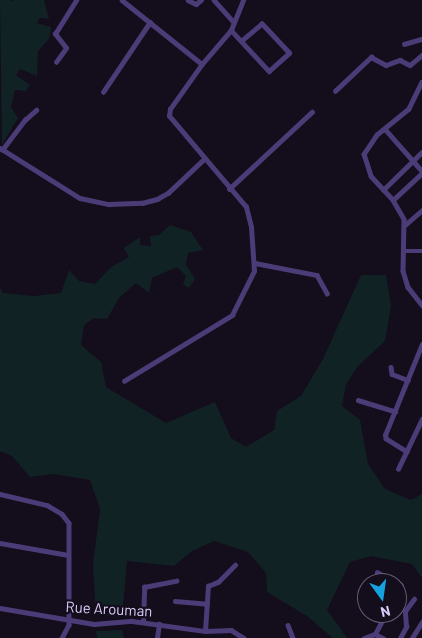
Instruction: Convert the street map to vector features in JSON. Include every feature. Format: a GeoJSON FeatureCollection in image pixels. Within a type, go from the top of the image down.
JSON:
{"type":"FeatureCollection","features":[{"type":"Feature","properties":{"kind":"street"},"geometry":{"type":"LineString","coordinates":[[56,62],[66,48],[55,34],[76,0]]}},
{"type":"Feature","properties":{"kind":"street"},"geometry":{"type":"LineString","coordinates":[[122,0],[202,64]]}},
{"type":"Feature","properties":{"kind":"street"},"geometry":{"type":"LineString","coordinates":[[188,0],[196,4],[201,0]]}},
{"type":"Feature","properties":{"kind":"street"},"geometry":{"type":"LineString","coordinates":[[214,0],[234,22]]}},
{"type":"Feature","properties":{"kind":"street"},"geometry":{"type":"LineString","coordinates":[[124,380],[232,315],[255,263],[248,214],[169,116],[170,109],[202,64],[232,30],[242,0]]}},
{"type":"Feature","properties":{"kind":"street"},"geometry":{"type":"LineString","coordinates":[[103,92],[150,22]]}},
{"type":"Feature","properties":{"kind":"street"},"geometry":{"type":"LineString","coordinates":[[232,30],[269,71],[289,53],[262,24],[242,41]]}},
{"type":"Feature","properties":{"kind":"street"},"geometry":{"type":"LineString","coordinates":[[404,44],[422,39]]}},
{"type":"Feature","properties":{"kind":"street"},"geometry":{"type":"LineString","coordinates":[[335,91],[371,57],[386,65],[400,60],[410,65],[422,55]]}},
{"type":"Feature","properties":{"kind":"street"},"geometry":{"type":"LineString","coordinates":[[422,82],[409,109],[369,143],[364,154],[371,176],[393,200],[405,225],[404,271],[408,287],[422,305]]}},
{"type":"Feature","properties":{"kind":"street"},"geometry":{"type":"LineString","coordinates":[[36,110],[24,120],[1,149],[80,198],[110,204],[142,203],[157,199],[168,193],[203,160]]}},
{"type":"Feature","properties":{"kind":"street"},"geometry":{"type":"LineString","coordinates":[[229,189],[312,112]]}},
{"type":"Feature","properties":{"kind":"street"},"geometry":{"type":"LineString","coordinates":[[385,129],[422,172],[393,200]]}},
{"type":"Feature","properties":{"kind":"street"},"geometry":{"type":"LineString","coordinates":[[383,190],[422,152]]}},
{"type":"Feature","properties":{"kind":"street"},"geometry":{"type":"LineString","coordinates":[[405,225],[422,210]]}},
{"type":"Feature","properties":{"kind":"street"},"geometry":{"type":"LineString","coordinates":[[403,251],[422,251]]}},
{"type":"Feature","properties":{"kind":"street"},"geometry":{"type":"LineString","coordinates":[[255,263],[317,275],[327,293]]}},
{"type":"Feature","properties":{"kind":"street"},"geometry":{"type":"LineString","coordinates":[[416,299],[422,298]]}},
{"type":"Feature","properties":{"kind":"street"},"geometry":{"type":"LineString","coordinates":[[407,452],[385,437],[422,344]]}},
{"type":"Feature","properties":{"kind":"street"},"geometry":{"type":"LineString","coordinates":[[391,366],[392,374],[408,380]]}},
{"type":"Feature","properties":{"kind":"street"},"geometry":{"type":"LineString","coordinates":[[358,400],[395,411]]}},
{"type":"Feature","properties":{"kind":"street"},"geometry":{"type":"LineString","coordinates":[[398,469],[422,419]]}},
{"type":"Feature","properties":{"kind":"street"},"geometry":{"type":"LineString","coordinates":[[0,494],[47,505],[62,514],[69,523],[70,621],[62,638]]}},
{"type":"Feature","properties":{"kind":"street"},"geometry":{"type":"LineString","coordinates":[[0,542],[68,555]]}},
{"type":"Feature","properties":{"kind":"street"},"geometry":{"type":"LineString","coordinates":[[205,631],[208,586],[218,582],[236,565]]}},
{"type":"Feature","properties":{"kind":"street"},"geometry":{"type":"LineString","coordinates":[[143,622],[144,587],[176,581]]}},
{"type":"Feature","properties":{"kind":"street"},"geometry":{"type":"LineString","coordinates":[[400,638],[406,627],[405,611],[414,599]]}},
{"type":"Feature","properties":{"kind":"street"},"geometry":{"type":"LineString","coordinates":[[175,601],[207,604]]}},
{"type":"Feature","properties":{"kind":"street","name":"Rue Arouman"},"geometry":{"type":"LineString","coordinates":[[0,608],[94,624],[143,622],[205,631],[231,630],[244,638]]}},
{"type":"Feature","properties":{"kind":"street"},"geometry":{"type":"LineString","coordinates":[[412,638],[422,622]]}},
{"type":"Feature","properties":{"kind":"street"},"geometry":{"type":"LineString","coordinates":[[364,638],[375,634],[381,623]]}},
{"type":"Feature","properties":{"kind":"street"},"geometry":{"type":"LineString","coordinates":[[157,638],[159,624]]}},
{"type":"Feature","properties":{"kind":"street"},"geometry":{"type":"LineString","coordinates":[[288,625],[293,638]]}},
{"type":"Feature","properties":{"kind":"street"},"geometry":{"type":"LineString","coordinates":[[375,634],[383,638]]}},
{"type":"Feature","properties":{"kind":"shaded area"},"geometry":{"type":"Polygon","coordinates":[[[0,0],[44,0],[49,19],[40,18],[37,23],[51,27],[49,39],[38,51],[37,76],[20,69],[16,75],[30,85],[26,91],[15,90],[11,107],[18,118],[2,145],[0,0]]]}},
{"type":"Feature","properties":{"kind":"shaded area"},"geometry":{"type":"Polygon","coordinates":[[[170,225],[191,232],[203,250],[188,253],[186,264],[195,279],[189,288],[183,284],[186,276],[177,267],[152,278],[149,293],[136,283],[119,298],[107,319],[94,318],[84,325],[81,345],[101,362],[106,387],[166,423],[215,402],[231,438],[246,447],[274,430],[277,411],[301,396],[323,359],[361,275],[386,275],[391,306],[385,341],[357,367],[346,385],[342,406],[360,420],[368,464],[385,489],[411,500],[422,494],[422,578],[412,564],[371,556],[350,562],[327,610],[347,638],[333,638],[307,616],[267,592],[266,573],[248,552],[214,541],[192,551],[174,566],[127,561],[122,617],[96,615],[93,565],[100,509],[90,480],[54,474],[30,477],[12,456],[0,451],[0,288],[3,293],[34,296],[61,293],[69,270],[79,281],[95,284],[111,267],[129,257],[124,248],[140,237],[140,245],[151,246],[150,236],[159,235],[170,225]]]}},
{"type":"Feature","properties":{"kind":"shaded area"},"geometry":{"type":"Polygon","coordinates":[[[122,630],[124,638],[97,638],[96,631],[122,630]]]}}]}
